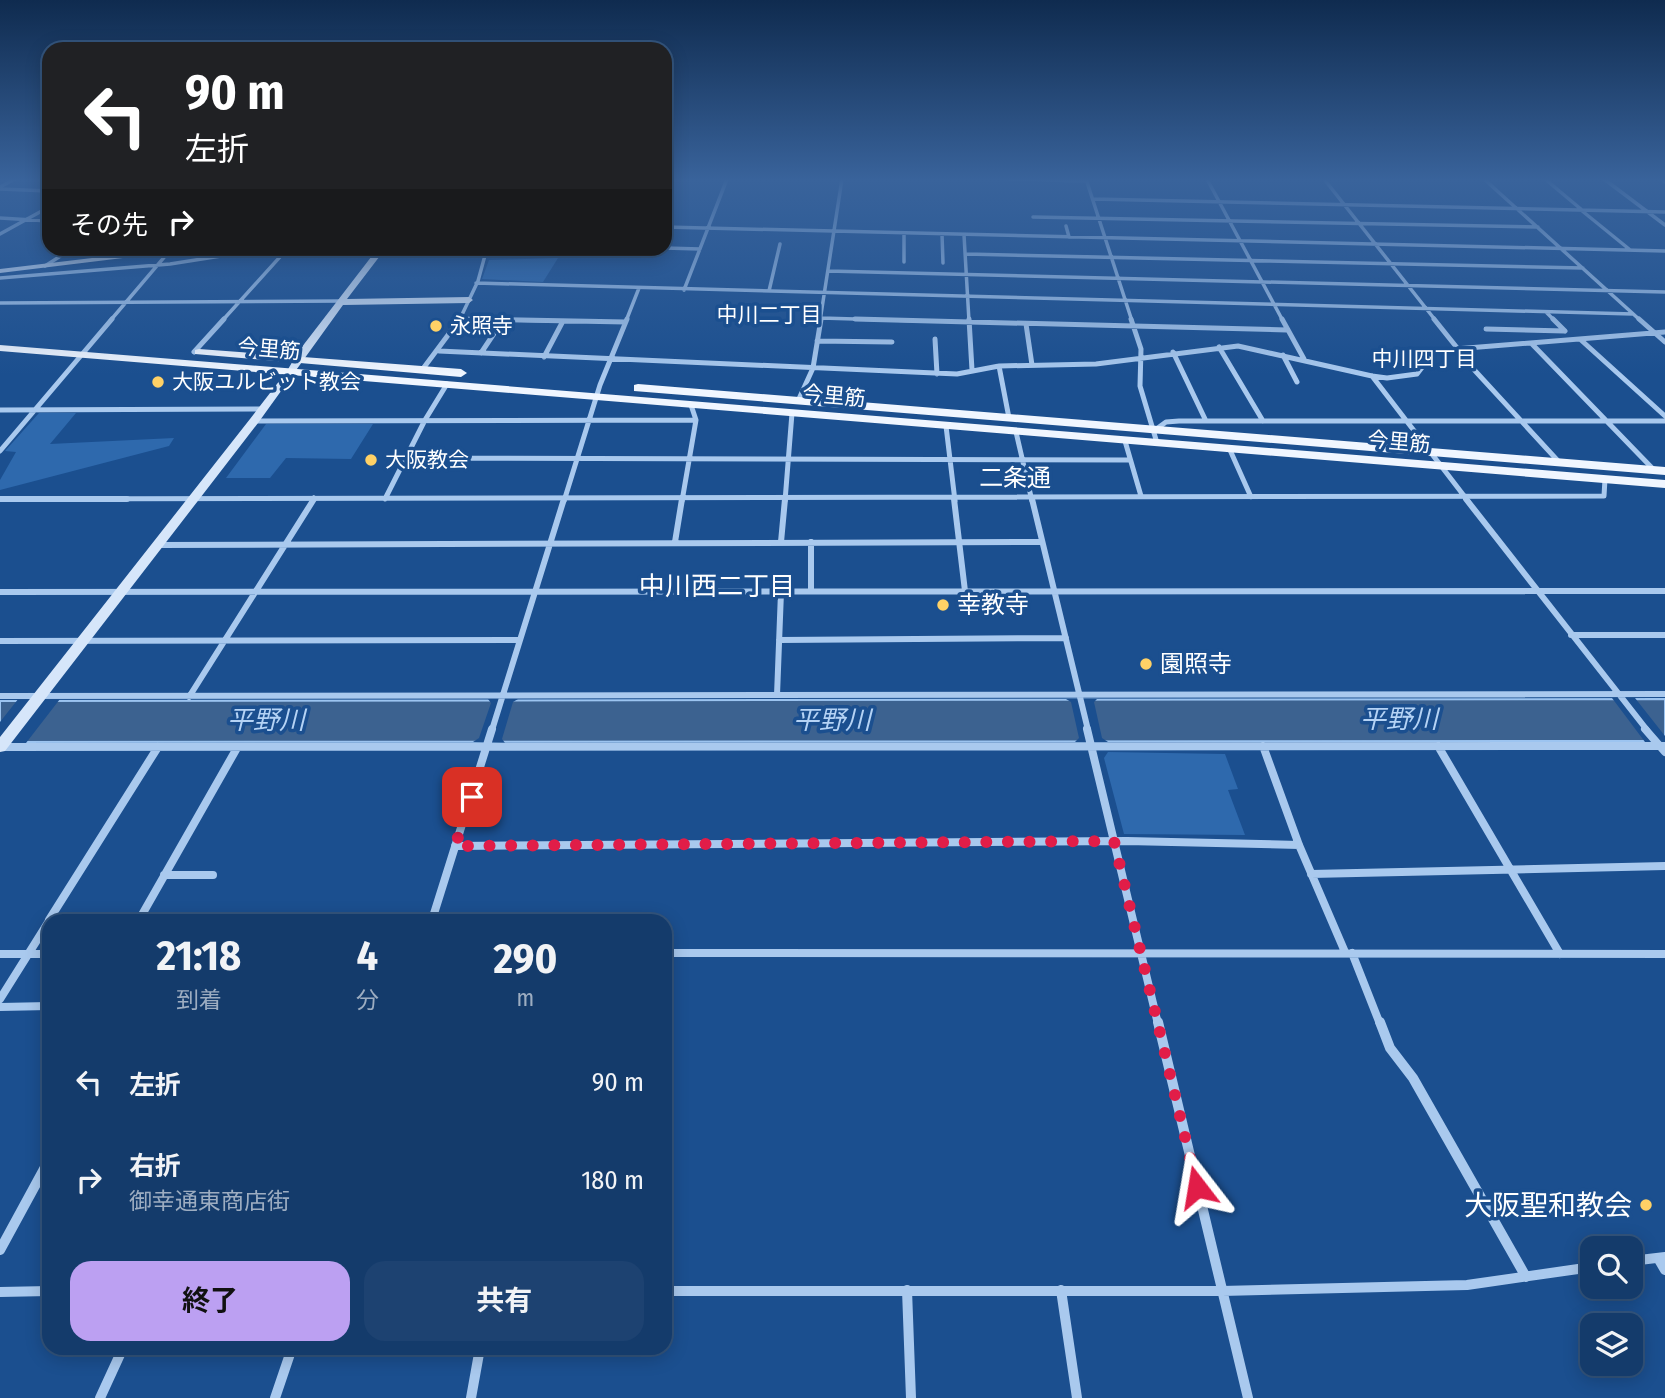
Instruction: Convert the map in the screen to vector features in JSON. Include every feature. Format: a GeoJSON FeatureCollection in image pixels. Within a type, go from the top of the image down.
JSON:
{"type":"FeatureCollection","features":[{"type":"Feature","properties":{"kind":"main road","name":"今里筋"},"geometry":{"type":"LineString","coordinates":[[0,337],[94,341],[194,352],[422,370],[691,405],[795,407],[1017,437],[1125,441],[1156,437],[1430,452],[1659,470]]}},
{"type":"Feature","properties":{"kind":"main road","name":"今里筋"},"geometry":{"type":"LineString","coordinates":[[0,348],[447,384],[599,391],[795,407],[1009,418],[1156,437],[1230,450],[1665,484]]}},
{"type":"Feature","properties":{"kind":"street"},"geometry":{"type":"LineString","coordinates":[[684,290],[702,244]]}},
{"type":"Feature","properties":{"kind":"street"},"geometry":{"type":"LineString","coordinates":[[769,291],[780,244]]}},
{"type":"Feature","properties":{"kind":"street"},"geometry":{"type":"LineString","coordinates":[[781,542],[795,407],[813,368],[833,244]]}},
{"type":"Feature","properties":{"kind":"street"},"geometry":{"type":"LineString","coordinates":[[904,262],[905,244]]}},
{"type":"Feature","properties":{"kind":"street"},"geometry":{"type":"LineString","coordinates":[[942,244],[943,263]]}},
{"type":"Feature","properties":{"kind":"street"},"geometry":{"type":"LineString","coordinates":[[965,244],[972,370]]}},
{"type":"Feature","properties":{"kind":"street"},"geometry":{"type":"LineString","coordinates":[[1106,244],[1141,349],[1140,386],[1156,437]]}},
{"type":"Feature","properties":{"kind":"street"},"geometry":{"type":"LineString","coordinates":[[1242,244],[1304,359]]}},
{"type":"Feature","properties":{"kind":"street"},"geometry":{"type":"LineString","coordinates":[[1375,244],[1457,349],[1559,462]]}},
{"type":"Feature","properties":{"kind":"street"},"geometry":{"type":"LineString","coordinates":[[1386,244],[1665,251]]}},
{"type":"Feature","properties":{"kind":"street"},"geometry":{"type":"LineString","coordinates":[[1556,244],[1665,342]]}},
{"type":"Feature","properties":{"kind":"street"},"geometry":{"type":"LineString","coordinates":[[1623,244],[1630,250]]}},
{"type":"Feature","properties":{"kind":"street"},"geometry":{"type":"LineString","coordinates":[[672,248],[700,249]]}},
{"type":"Feature","properties":{"kind":"street"},"geometry":{"type":"LineString","coordinates":[[966,254],[1583,268]]}},
{"type":"Feature","properties":{"kind":"street"},"geometry":{"type":"LineString","coordinates":[[46,266],[61,256]]}},
{"type":"Feature","properties":{"kind":"street"},"geometry":{"type":"LineString","coordinates":[[0,271],[128,256]]}},
{"type":"Feature","properties":{"kind":"street"},"geometry":{"type":"LineString","coordinates":[[0,451],[164,256]]}},
{"type":"Feature","properties":{"kind":"street"},"geometry":{"type":"LineString","coordinates":[[0,278],[156,265],[217,256]]}},
{"type":"Feature","properties":{"kind":"street"},"geometry":{"type":"LineString","coordinates":[[194,352],[281,256]]}},
{"type":"Feature","properties":{"kind":"street"},"geometry":{"type":"LineString","coordinates":[[1,746],[263,410],[376,256]]}},
{"type":"Feature","properties":{"kind":"street"},"geometry":{"type":"LineString","coordinates":[[422,370],[461,319],[485,256]]}},
{"type":"Feature","properties":{"kind":"street"},"geometry":{"type":"LineString","coordinates":[[828,271],[1665,292]]}},
{"type":"Feature","properties":{"kind":"street"},"geometry":{"type":"LineString","coordinates":[[476,283],[1633,314]]}},
{"type":"Feature","properties":{"kind":"street"},"geometry":{"type":"LineString","coordinates":[[434,914],[589,421],[639,288]]}},
{"type":"Feature","properties":{"kind":"street"},"geometry":{"type":"LineString","coordinates":[[0,303],[469,300]]}},
{"type":"Feature","properties":{"kind":"street"},"geometry":{"type":"LineString","coordinates":[[1546,312],[1665,418]]}},
{"type":"Feature","properties":{"kind":"street"},"geometry":{"type":"LineString","coordinates":[[821,318],[1287,330]]}},
{"type":"Feature","properties":{"kind":"street"},"geometry":{"type":"LineString","coordinates":[[461,319],[626,322]]}},
{"type":"Feature","properties":{"kind":"street"},"geometry":{"type":"LineString","coordinates":[[481,353],[503,320]]}},
{"type":"Feature","properties":{"kind":"street"},"geometry":{"type":"LineString","coordinates":[[544,357],[563,321]]}},
{"type":"Feature","properties":{"kind":"street"},"geometry":{"type":"LineString","coordinates":[[1026,324],[1032,365]]}},
{"type":"Feature","properties":{"kind":"street"},"geometry":{"type":"LineString","coordinates":[[1486,329],[1565,331]]}},
{"type":"Feature","properties":{"kind":"street"},"geometry":{"type":"LineString","coordinates":[[1503,329],[1508,335]]}},
{"type":"Feature","properties":{"kind":"street"},"geometry":{"type":"LineString","coordinates":[[439,351],[957,374],[999,366],[1096,364],[1140,356],[1238,346],[1372,376],[1395,378],[1417,374],[1433,353],[1665,332]]}},
{"type":"Feature","properties":{"kind":"street"},"geometry":{"type":"LineString","coordinates":[[936,339],[937,374]]}},
{"type":"Feature","properties":{"kind":"street"},"geometry":{"type":"LineString","coordinates":[[817,341],[892,342]]}},
{"type":"Feature","properties":{"kind":"street"},"geometry":{"type":"LineString","coordinates":[[1532,344],[1659,470]]}},
{"type":"Feature","properties":{"kind":"street"},"geometry":{"type":"LineString","coordinates":[[1219,347],[1263,421]]}},
{"type":"Feature","properties":{"kind":"street"},"geometry":{"type":"LineString","coordinates":[[1173,352],[1206,421]]}},
{"type":"Feature","properties":{"kind":"street"},"geometry":{"type":"LineString","coordinates":[[1283,355],[1297,382]]}},
{"type":"Feature","properties":{"kind":"street"},"geometry":{"type":"LineString","coordinates":[[999,366],[1009,418]]}},
{"type":"Feature","properties":{"kind":"street"},"geometry":{"type":"LineString","coordinates":[[1372,376],[1571,635],[1662,746]]}},
{"type":"Feature","properties":{"kind":"street"},"geometry":{"type":"LineString","coordinates":[[385,499],[425,420],[447,384]]}},
{"type":"Feature","properties":{"kind":"street"},"geometry":{"type":"LineString","coordinates":[[675,542],[696,420],[691,405]]}},
{"type":"Feature","properties":{"kind":"street"},"geometry":{"type":"LineString","coordinates":[[0,410],[263,410]]}},
{"type":"Feature","properties":{"kind":"street"},"geometry":{"type":"LineString","coordinates":[[1156,437],[1167,422],[1608,421],[1665,418]]}},
{"type":"Feature","properties":{"kind":"street"},"geometry":{"type":"LineString","coordinates":[[254,421],[696,420]]}},
{"type":"Feature","properties":{"kind":"street"},"geometry":{"type":"LineString","coordinates":[[946,426],[965,591]]}},
{"type":"Feature","properties":{"kind":"street"},"geometry":{"type":"LineString","coordinates":[[1017,437],[1248,1398]]}},
{"type":"Feature","properties":{"kind":"street"},"geometry":{"type":"LineString","coordinates":[[1125,441],[1141,496]]}},
{"type":"Feature","properties":{"kind":"street"},"geometry":{"type":"LineString","coordinates":[[1230,450],[1251,497]]}},
{"type":"Feature","properties":{"kind":"street"},"geometry":{"type":"LineString","coordinates":[[406,458],[1130,460]]}},
{"type":"Feature","properties":{"kind":"street","name":"二条通"},"geometry":{"type":"LineString","coordinates":[[0,499],[1141,496],[1465,498],[1604,496],[1605,479]]}},
{"type":"Feature","properties":{"kind":"street"},"geometry":{"type":"LineString","coordinates":[[190,697],[314,498]]}},
{"type":"Feature","properties":{"kind":"street"},"geometry":{"type":"LineString","coordinates":[[811,542],[811,591]]}},
{"type":"Feature","properties":{"kind":"street"},"geometry":{"type":"LineString","coordinates":[[158,545],[1042,542]]}},
{"type":"Feature","properties":{"kind":"street"},"geometry":{"type":"LineString","coordinates":[[0,592],[1665,591]]}},
{"type":"Feature","properties":{"kind":"street"},"geometry":{"type":"LineString","coordinates":[[777,695],[780,592]]}},
{"type":"Feature","properties":{"kind":"street"},"geometry":{"type":"LineString","coordinates":[[1571,635],[1665,635]]}},
{"type":"Feature","properties":{"kind":"street"},"geometry":{"type":"LineString","coordinates":[[779,640],[1066,638]]}},
{"type":"Feature","properties":{"kind":"street"},"geometry":{"type":"LineString","coordinates":[[0,641],[519,640]]}},
{"type":"Feature","properties":{"kind":"street"},"geometry":{"type":"LineString","coordinates":[[0,696],[1081,697],[1665,694]]}},
{"type":"Feature","properties":{"kind":"street"},"geometry":{"type":"LineString","coordinates":[[1,746],[1662,746]]}},
{"type":"Feature","properties":{"kind":"street"},"geometry":{"type":"LineString","coordinates":[[1438,746],[1560,954]]}},
{"type":"Feature","properties":{"kind":"street"},"geometry":{"type":"LineString","coordinates":[[53,914],[158,747]]}},
{"type":"Feature","properties":{"kind":"street"},"geometry":{"type":"LineString","coordinates":[[1263,747],[1311,874],[1390,1048],[1413,1078],[1526,1277]]}},
{"type":"Feature","properties":{"kind":"street"},"geometry":{"type":"LineString","coordinates":[[142,914],[237,748]]}},
{"type":"Feature","properties":{"kind":"street"},"geometry":{"type":"LineString","coordinates":[[455,846],[1114,841],[1299,845]]}},
{"type":"Feature","properties":{"kind":"street"},"geometry":{"type":"LineString","coordinates":[[1311,874],[1665,866]]}},
{"type":"Feature","properties":{"kind":"street"},"geometry":{"type":"LineString","coordinates":[[164,874],[213,875]]}},
{"type":"Feature","properties":{"kind":"street"},"geometry":{"type":"LineString","coordinates":[[0,999],[42,932]]}},
{"type":"Feature","properties":{"kind":"street"},"geometry":{"type":"LineString","coordinates":[[672,953],[1665,954]]}},
{"type":"Feature","properties":{"kind":"street"},"geometry":{"type":"LineString","coordinates":[[0,954],[42,954]]}},
{"type":"Feature","properties":{"kind":"street"},"geometry":{"type":"LineString","coordinates":[[0,1007],[42,1006]]}},
{"type":"Feature","properties":{"kind":"street"},"geometry":{"type":"LineString","coordinates":[[0,1250],[42,1173]]}},
{"type":"Feature","properties":{"kind":"street"},"geometry":{"type":"LineString","coordinates":[[1643,1260],[1662,1257],[1665,1270]]}},
{"type":"Feature","properties":{"kind":"street"},"geometry":{"type":"LineString","coordinates":[[672,1291],[1222,1291],[1467,1285],[1580,1269]]}},
{"type":"Feature","properties":{"kind":"street"},"geometry":{"type":"LineString","coordinates":[[907,1290],[911,1398]]}},
{"type":"Feature","properties":{"kind":"street"},"geometry":{"type":"LineString","coordinates":[[1060,1290],[1077,1398]]}},
{"type":"Feature","properties":{"kind":"street"},"geometry":{"type":"LineString","coordinates":[[0,1292],[42,1291]]}},
{"type":"Feature","properties":{"kind":"street"},"geometry":{"type":"LineString","coordinates":[[100,1398],[120,1355]]}},
{"type":"Feature","properties":{"kind":"street"},"geometry":{"type":"LineString","coordinates":[[275,1398],[290,1355]]}},
{"type":"Feature","properties":{"kind":"street"},"geometry":{"type":"LineString","coordinates":[[471,1398],[480,1355]]}},
{"type":"Feature","properties":{"kind":"shaded area"},"geometry":{"type":"Polygon","coordinates":[[[558,258],[543,282],[482,279],[489,260],[558,258]]]}},
{"type":"Feature","properties":{"kind":"shaded area"},"geometry":{"type":"Polygon","coordinates":[[[39,413],[76,413],[50,444],[174,438],[169,446],[0,490],[0,480],[16,452],[5,451],[39,413]]]}},
{"type":"Feature","properties":{"kind":"shaded area"},"geometry":{"type":"Polygon","coordinates":[[[266,424],[373,424],[351,459],[286,458],[270,478],[226,478],[266,424]]]}},
{"type":"Feature","properties":{"kind":"shaded area"},"geometry":{"type":"Polygon","coordinates":[[[1108,752],[1225,754],[1238,789],[1228,790],[1245,835],[1124,834],[1104,758],[1108,752]]]}},
{"type":"Feature","properties":{"kind":"water","name":"平野川"},"geometry":{"type":"Polygon","coordinates":[[[1665,699],[1665,741],[0,742],[0,701],[1665,699]]]}},
{"type":"Feature","properties":{"kind":"pier"},"geometry":{"type":"Polygon","coordinates":[[[19,698],[60,699],[26,743],[0,743],[0,722],[19,698]]]}},
{"type":"Feature","properties":{"kind":"pier"},"geometry":{"type":"Polygon","coordinates":[[[1612,698],[1635,698],[1665,736],[1665,742],[1645,742],[1612,698]]]}},
{"type":"Feature","properties":{"kind":"pier"},"geometry":{"type":"Polygon","coordinates":[[[488,699],[518,699],[513,702],[502,739],[505,743],[473,742],[479,738],[491,703],[488,699]]]}},
{"type":"Feature","properties":{"kind":"pier"},"geometry":{"type":"Polygon","coordinates":[[[1066,699],[1097,699],[1094,702],[1102,738],[1108,742],[1075,742],[1079,738],[1071,702],[1066,699]]]}},
{"type":"Feature","properties":{"kind":"place","name":"永照寺"},"geometry":{"type":"Point","coordinates":[436,326]}},
{"type":"Feature","properties":{"kind":"place","name":"大阪ユルビット教会"},"geometry":{"type":"Point","coordinates":[158,382]}},
{"type":"Feature","properties":{"kind":"place","name":"大阪教会"},"geometry":{"type":"Point","coordinates":[371,460]}},
{"type":"Feature","properties":{"kind":"place","name":"幸教寺"},"geometry":{"type":"Point","coordinates":[943,605]}},
{"type":"Feature","properties":{"kind":"place","name":"園照寺"},"geometry":{"type":"Point","coordinates":[1146,664]}},
{"type":"Feature","properties":{"kind":"place","name":"大阪聖和教会"},"geometry":{"type":"Point","coordinates":[1646,1205]}},
{"type":"Feature","properties":{"kind":"district","name":"中川二丁目"},"geometry":{"type":"Point","coordinates":[769,315]}},
{"type":"Feature","properties":{"kind":"district","name":"中川四丁目"},"geometry":{"type":"Point","coordinates":[1424,359]}},
{"type":"Feature","properties":{"kind":"district","name":"中川西二丁目"},"geometry":{"type":"Point","coordinates":[717,586]}},
{"type":"Feature","properties":{"kind":"route"},"geometry":{"type":"LineString","coordinates":[[472,797],[455,846],[1114,841],[1197,1187]]}}]}
